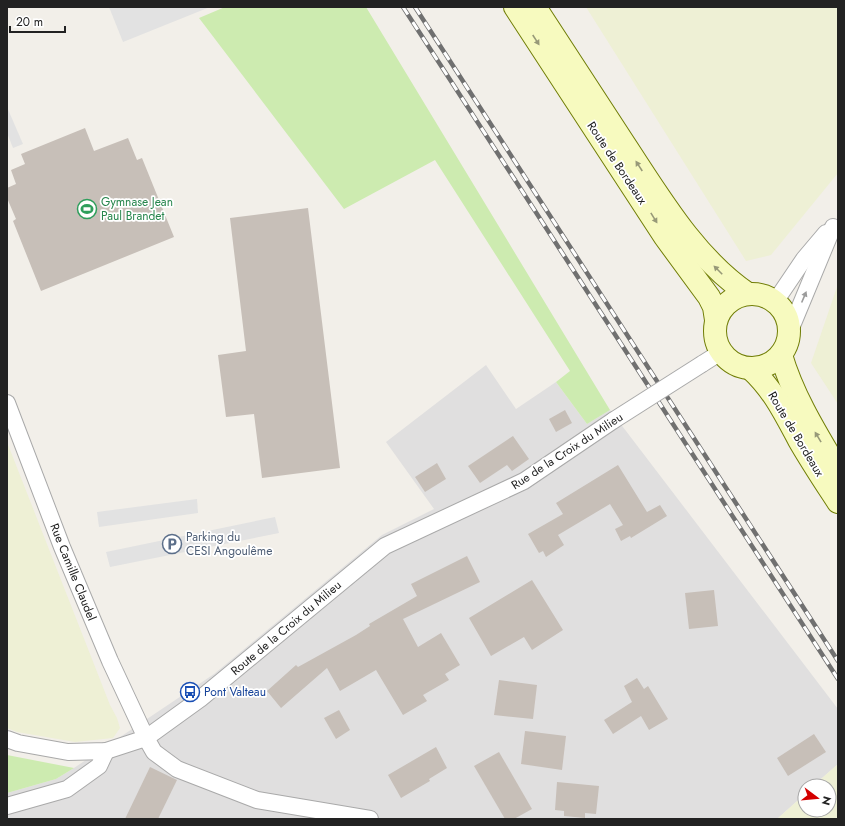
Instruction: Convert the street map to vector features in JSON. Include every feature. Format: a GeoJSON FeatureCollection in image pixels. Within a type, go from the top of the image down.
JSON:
{"type":"FeatureCollection","features":[{"type":"Feature","properties":{"kind":"main road","name":"Route de Bordeaux"},"geometry":{"type":"LineString","coordinates":[[515,7],[665,237],[709,297],[714,307],[716,320]]}},
{"type":"Feature","properties":{"kind":"main road","name":"Route de Bordeaux"},"geometry":{"type":"LineString","coordinates":[[535,7],[648,179],[684,230],[716,267],[734,284],[748,294]]}},
{"type":"Feature","properties":{"kind":"main road"},"geometry":{"type":"LineString","coordinates":[[748,294],[760,295],[771,299],[784,314],[789,333],[781,355],[762,367],[751,369],[739,367],[729,361],[721,352],[716,343],[714,331],[716,320],[721,310],[728,302],[748,294]]}},
{"type":"Feature","properties":{"kind":"main road","name":"Route de Bordeaux"},"geometry":{"type":"LineString","coordinates":[[781,355],[788,379],[810,424],[838,470]]}},
{"type":"Feature","properties":{"kind":"main road","name":"Route de Bordeaux"},"geometry":{"type":"LineString","coordinates":[[751,369],[764,381],[779,402],[800,440],[838,502]]}},
{"type":"Feature","properties":{"kind":"street"},"geometry":{"type":"LineString","coordinates":[[771,299],[780,296],[804,259],[835,224]]}},
{"type":"Feature","properties":{"kind":"street"},"geometry":{"type":"LineString","coordinates":[[789,333],[835,224]]}},
{"type":"Feature","properties":{"kind":"street","name":"Rue de la Croix du Milieu"},"geometry":{"type":"LineString","coordinates":[[385,546],[524,481],[614,420],[721,352]]}},
{"type":"Feature","properties":{"kind":"street","name":"Rue Camille Claudel"},"geometry":{"type":"LineString","coordinates":[[7,403],[62,547],[110,661],[146,738]]}},
{"type":"Feature","properties":{"kind":"street","name":"Route de la Croix du Milieu"},"geometry":{"type":"LineString","coordinates":[[7,739],[18,743],[68,752],[106,751],[146,738],[200,699],[385,546]]}},
{"type":"Feature","properties":{"kind":"street"},"geometry":{"type":"LineString","coordinates":[[146,738],[154,752],[177,769],[257,800],[370,819]]}},
{"type":"Feature","properties":{"kind":"street"},"geometry":{"type":"LineString","coordinates":[[7,806],[67,789],[99,766],[106,751]]}},
{"type":"Feature","properties":{"kind":"shaded area"},"geometry":{"type":"Polygon","coordinates":[[[109,7],[210,7],[123,42],[109,7]]]}},
{"type":"Feature","properties":{"kind":"shaded area"},"geometry":{"type":"Polygon","coordinates":[[[7,107],[23,144],[13,148],[7,133],[7,107]]]}},
{"type":"Feature","properties":{"kind":"shaded area"},"geometry":{"type":"Polygon","coordinates":[[[486,365],[516,409],[556,382],[587,424],[610,410],[838,709],[838,764],[822,778],[797,778],[797,801],[777,819],[7,819],[7,793],[56,779],[74,768],[214,674],[382,535],[434,509],[386,442],[486,365]]]}},
{"type":"Feature","properties":{"kind":"shaded area"},"geometry":{"type":"Polygon","coordinates":[[[197,499],[198,513],[99,527],[97,512],[197,499]]]}},
{"type":"Feature","properties":{"kind":"shaded area"},"geometry":{"type":"Polygon","coordinates":[[[275,517],[279,533],[110,567],[106,552],[275,517]]]}},
{"type":"Feature","properties":{"kind":"green space"},"geometry":{"type":"Polygon","coordinates":[[[225,7],[366,7],[610,410],[587,424],[556,382],[570,371],[435,160],[344,209],[199,18],[225,7]]]}},
{"type":"Feature","properties":{"kind":"green space"},"geometry":{"type":"Polygon","coordinates":[[[586,7],[838,7],[838,173],[771,255],[746,261],[586,7]]]}},
{"type":"Feature","properties":{"kind":"green space"},"geometry":{"type":"Polygon","coordinates":[[[838,284],[838,404],[811,363],[838,284]]]}},
{"type":"Feature","properties":{"kind":"green space"},"geometry":{"type":"Polygon","coordinates":[[[7,442],[110,705],[117,718],[120,728],[113,738],[75,742],[17,732],[7,728],[7,442]]]}},
{"type":"Feature","properties":{"kind":"green space"},"geometry":{"type":"Polygon","coordinates":[[[7,755],[74,768],[56,779],[7,793],[7,755]]]}},
{"type":"Feature","properties":{"kind":"green space"},"geometry":{"type":"Polygon","coordinates":[[[838,764],[838,819],[777,819],[797,801],[797,818],[837,818],[837,778],[822,778],[838,764]]]}},
{"type":"Feature","properties":{"kind":"building","name":"Gymnase Jean Paul Brandet"},"geometry":{"type":"Polygon","coordinates":[[[85,128],[94,151],[128,138],[137,160],[142,158],[174,237],[41,291],[13,221],[16,219],[7,198],[7,188],[16,184],[11,170],[25,164],[21,154],[85,128]]]}},
{"type":"Feature","properties":{"kind":"building"},"geometry":{"type":"Polygon","coordinates":[[[308,208],[340,468],[262,478],[254,414],[226,417],[218,355],[246,351],[230,218],[308,208]]]}},
{"type":"Feature","properties":{"kind":"building"},"geometry":{"type":"Polygon","coordinates":[[[565,410],[572,423],[556,432],[549,419],[565,410]]]}},
{"type":"Feature","properties":{"kind":"building"},"geometry":{"type":"Polygon","coordinates":[[[513,436],[529,459],[512,471],[507,465],[480,483],[468,466],[513,436]]]}},
{"type":"Feature","properties":{"kind":"building"},"geometry":{"type":"Polygon","coordinates":[[[437,463],[446,479],[425,492],[415,477],[437,463]]]}},
{"type":"Feature","properties":{"kind":"building"},"geometry":{"type":"Polygon","coordinates":[[[618,465],[647,512],[660,505],[667,516],[631,538],[630,536],[621,541],[615,529],[623,525],[610,504],[558,535],[564,545],[546,557],[543,551],[539,553],[528,534],[563,514],[556,503],[618,465]]]}},
{"type":"Feature","properties":{"kind":"building"},"geometry":{"type":"Polygon","coordinates":[[[467,556],[480,582],[403,619],[418,647],[441,633],[460,665],[445,674],[449,680],[423,695],[427,701],[403,715],[376,670],[340,691],[327,668],[281,708],[267,691],[296,665],[298,667],[356,635],[370,626],[369,624],[417,596],[411,584],[467,556]]]}},
{"type":"Feature","properties":{"kind":"building"},"geometry":{"type":"Polygon","coordinates":[[[532,580],[563,630],[532,650],[524,637],[491,656],[469,618],[532,580]]]}},
{"type":"Feature","properties":{"kind":"building"},"geometry":{"type":"Polygon","coordinates":[[[714,590],[718,626],[689,629],[685,593],[714,590]]]}},
{"type":"Feature","properties":{"kind":"building"},"geometry":{"type":"Polygon","coordinates":[[[637,678],[644,689],[648,686],[668,719],[649,730],[641,716],[613,734],[604,720],[632,702],[624,686],[637,678]]]}},
{"type":"Feature","properties":{"kind":"building"},"geometry":{"type":"Polygon","coordinates":[[[499,680],[537,685],[533,719],[494,715],[499,680]]]}},
{"type":"Feature","properties":{"kind":"building"},"geometry":{"type":"Polygon","coordinates":[[[339,710],[350,730],[336,739],[324,718],[339,710]]]}},
{"type":"Feature","properties":{"kind":"building"},"geometry":{"type":"Polygon","coordinates":[[[525,731],[566,736],[562,770],[521,764],[525,731]]]}},
{"type":"Feature","properties":{"kind":"building"},"geometry":{"type":"Polygon","coordinates":[[[814,734],[826,752],[788,776],[777,758],[814,734]]]}},
{"type":"Feature","properties":{"kind":"building"},"geometry":{"type":"Polygon","coordinates":[[[436,747],[447,768],[429,779],[430,781],[401,798],[388,775],[436,747]]]}},
{"type":"Feature","properties":{"kind":"building"},"geometry":{"type":"Polygon","coordinates":[[[499,752],[532,809],[514,819],[505,819],[474,766],[499,752]]]}},
{"type":"Feature","properties":{"kind":"building"},"geometry":{"type":"Polygon","coordinates":[[[150,767],[177,780],[158,819],[125,819],[150,767]]]}},
{"type":"Feature","properties":{"kind":"building"},"geometry":{"type":"Polygon","coordinates":[[[557,782],[599,786],[596,814],[585,813],[585,818],[564,816],[564,811],[555,810],[557,782]]]}},
{"type":"Feature","properties":{"kind":"railway"},"geometry":{"type":"LineString","coordinates":[[403,7],[838,679]]}},
{"type":"Feature","properties":{"kind":"railway"},"geometry":{"type":"LineString","coordinates":[[415,7],[838,661]]}},
{"type":"Feature","properties":{"kind":"place","name":"Gymnase Jean Paul Brandet"},"geometry":{"type":"Point","coordinates":[87,209]}},
{"type":"Feature","properties":{"kind":"place","name":"Parking du CESI Angoulême"},"geometry":{"type":"Point","coordinates":[172,544]}},
{"type":"Feature","properties":{"kind":"place","name":"Pont Valteau"},"geometry":{"type":"Point","coordinates":[190,692]}}]}
